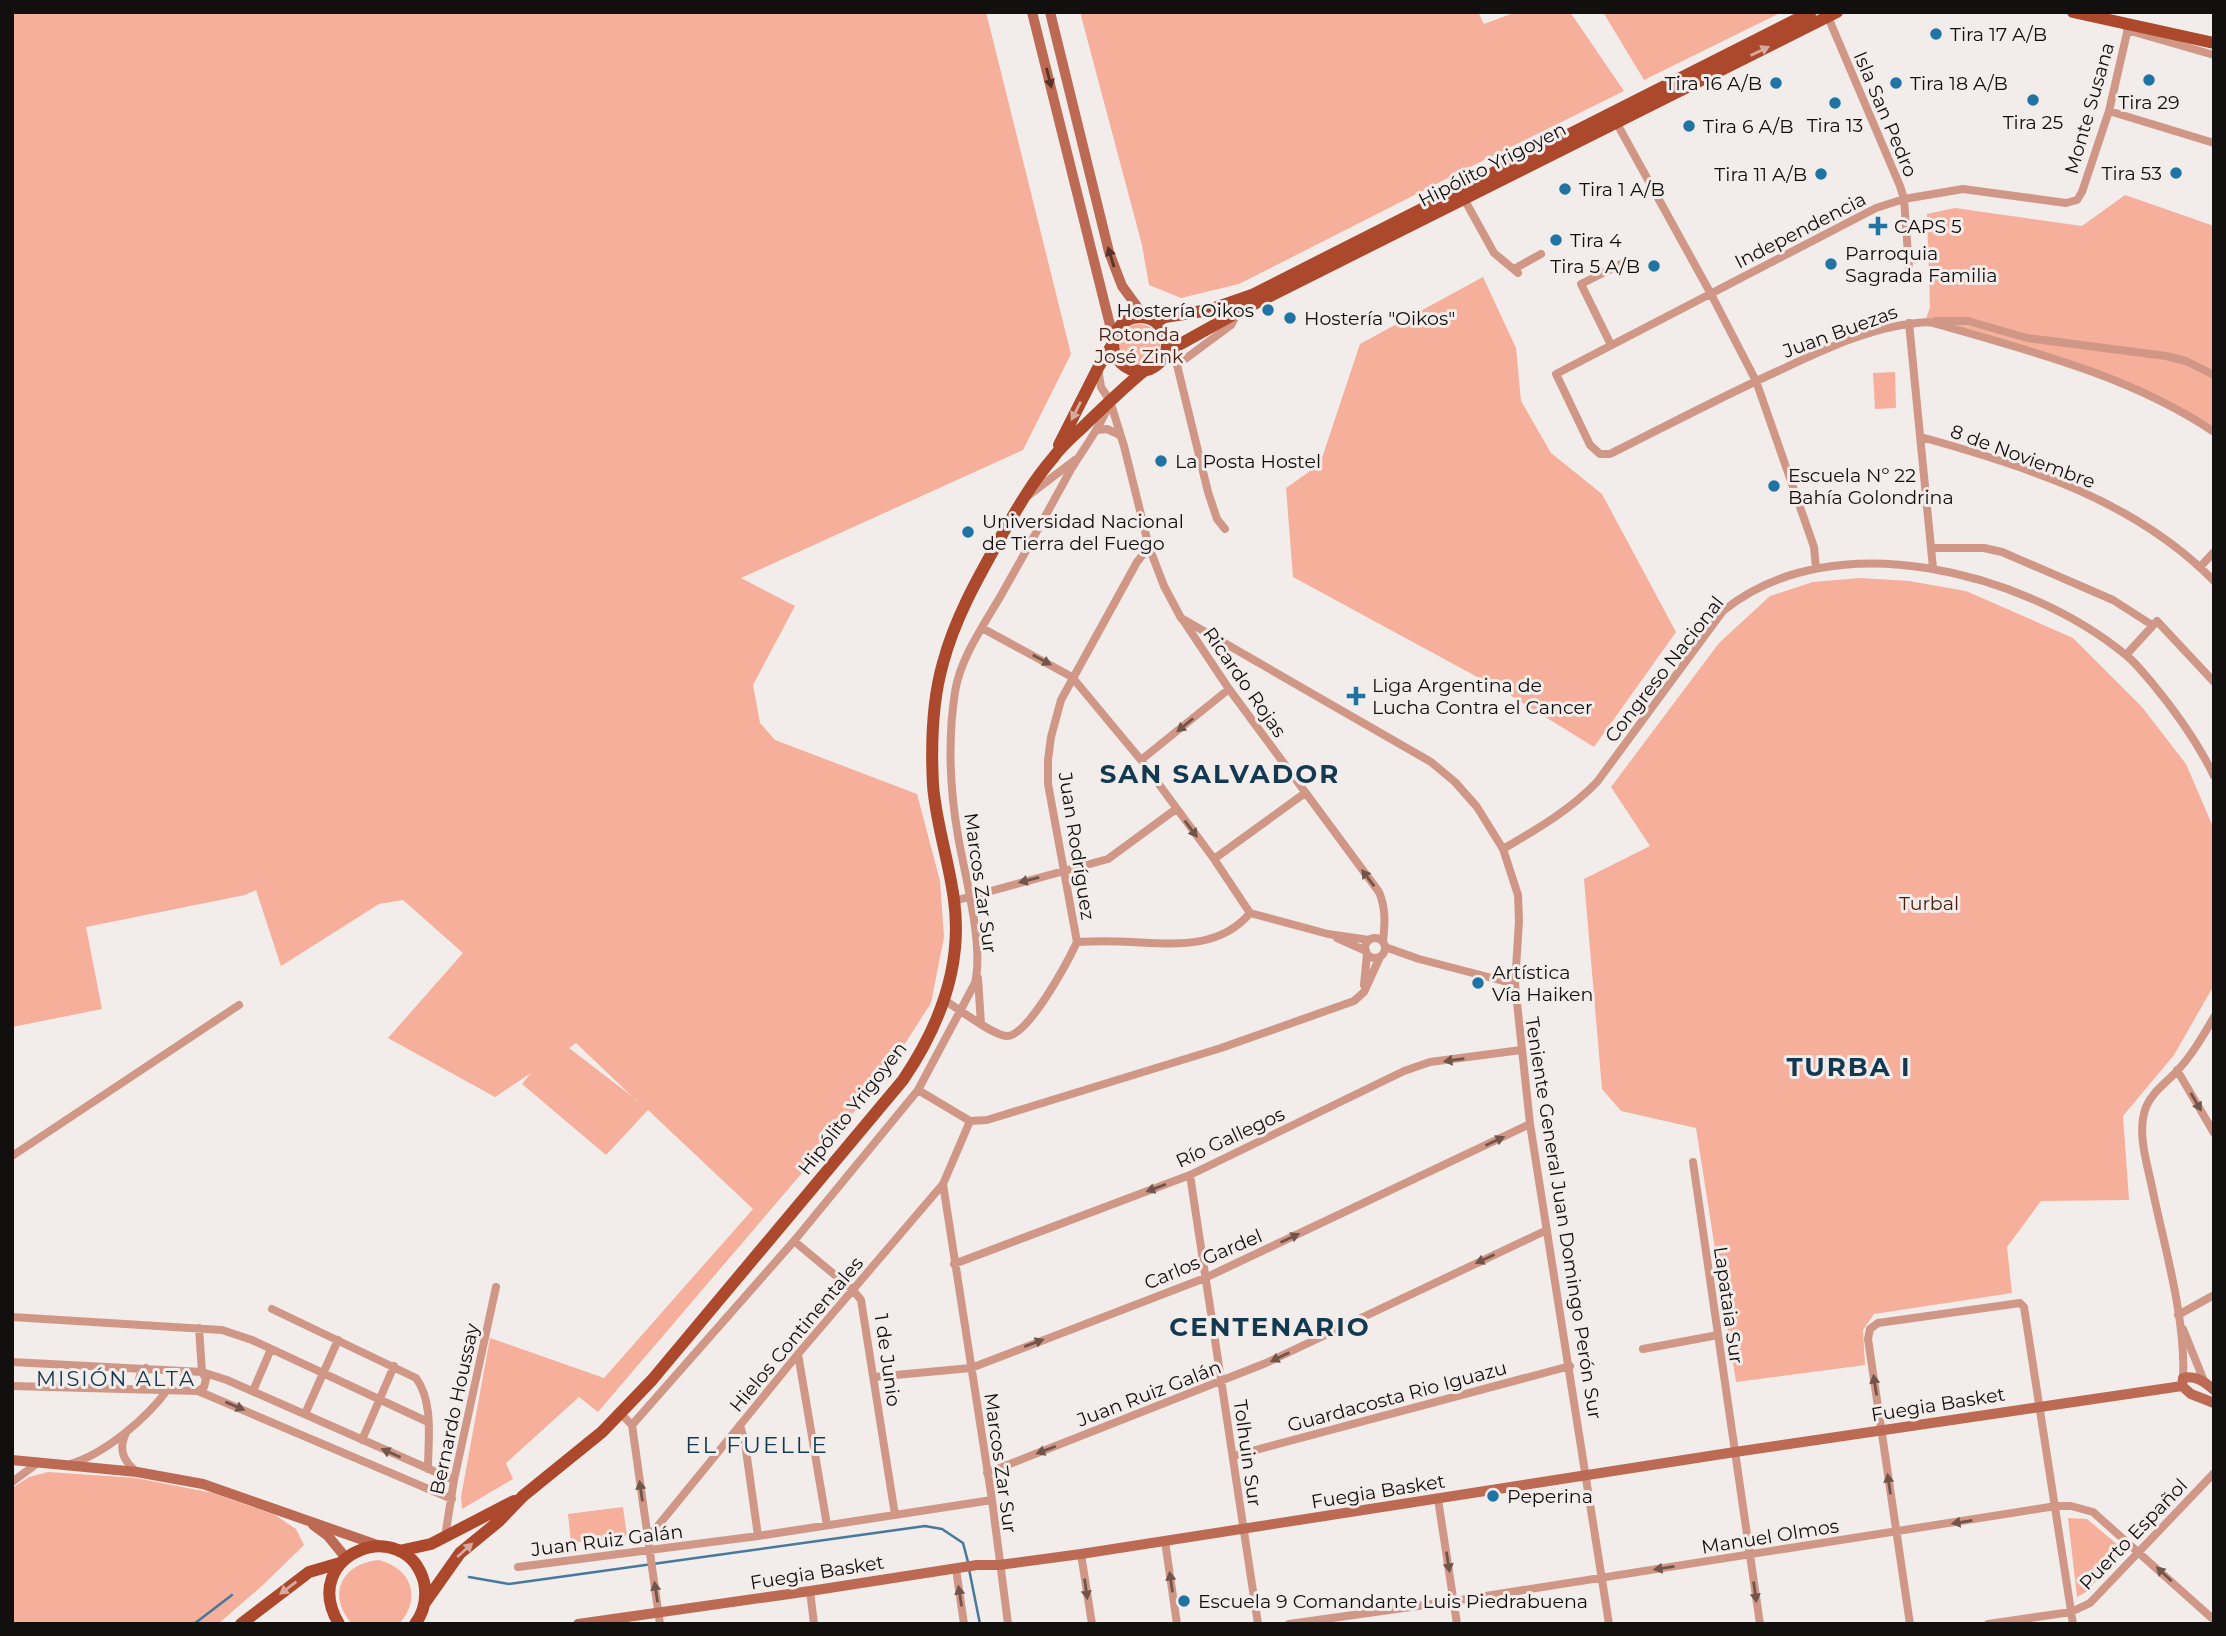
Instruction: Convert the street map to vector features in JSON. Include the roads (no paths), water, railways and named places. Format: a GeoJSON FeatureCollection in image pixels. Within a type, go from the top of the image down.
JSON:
{"type":"FeatureCollection","features":[{"type":"Feature","properties":{"kind":"main road"},"geometry":{"type":"LineString","coordinates":[[1032,12],[1114,355],[1127,368],[1153,368],[1165,354],[1166,336],[1158,323],[1148,318],[1122,286],[1109,252],[1050,12]]}},
{"type":"Feature","properties":{"kind":"main road","name":"Hipólito Yrigoyen"},"geometry":{"type":"LineString","coordinates":[[1165,354],[1238,312],[1811,12]]}},
{"type":"Feature","properties":{"kind":"main road"},"geometry":{"type":"LineString","coordinates":[[2073,12],[2128,27],[2214,43]]}},
{"type":"Feature","properties":{"kind":"main road"},"geometry":{"type":"LineString","coordinates":[[2112,12],[2214,36]]}},
{"type":"Feature","properties":{"kind":"main road","name":"Hipólito Yrigoyen"},"geometry":{"type":"LineString","coordinates":[[1614,117],[1833,14]]}},
{"type":"Feature","properties":{"kind":"main road"},"geometry":{"type":"LineString","coordinates":[[1042,51],[1059,47]]}},
{"type":"Feature","properties":{"kind":"main road","name":"Hipólito Yrigoyen"},"geometry":{"type":"LineString","coordinates":[[1148,318],[1198,313],[1241,299],[1462,195]]}},
{"type":"Feature","properties":{"kind":"main road"},"geometry":{"type":"LineString","coordinates":[[1112,341],[1116,329],[1128,319],[1148,318]]}},
{"type":"Feature","properties":{"kind":"main road","name":"Hipólito Yrigoyen"},"geometry":{"type":"LineString","coordinates":[[1055,455],[1112,341]]}},
{"type":"Feature","properties":{"kind":"main road","name":"Hipólito Yrigoyen"},"geometry":{"type":"LineString","coordinates":[[523,1496],[602,1433],[621,1414],[709,1314],[903,1080],[928,1040],[944,1000],[953,963],[954,901],[933,787],[934,733],[940,675],[970,595],[1021,501],[1055,455],[1145,370]]}},
{"type":"Feature","properties":{"kind":"main road","name":"Fuegia Basket"},"geometry":{"type":"LineString","coordinates":[[578,1624],[660,1618],[977,1565],[999,1565],[1165,1541],[2040,1406],[2183,1382],[2194,1377],[2208,1385]]}},
{"type":"Feature","properties":{"kind":"main road"},"geometry":{"type":"LineString","coordinates":[[2183,1382],[2186,1391],[2214,1404]]}},
{"type":"Feature","properties":{"kind":"main road"},"geometry":{"type":"LineString","coordinates":[[2197,1395],[2208,1385]]}},
{"type":"Feature","properties":{"kind":"main road"},"geometry":{"type":"LineString","coordinates":[[12,1460],[137,1472],[203,1484],[399,1551],[416,1565],[421,1575],[426,1593],[423,1624]]}},
{"type":"Feature","properties":{"kind":"main road"},"geometry":{"type":"LineString","coordinates":[[399,1551],[418,1549],[523,1496]]}},
{"type":"Feature","properties":{"kind":"main road"},"geometry":{"type":"LineString","coordinates":[[415,1624],[460,1553],[499,1521],[523,1496]]}},
{"type":"Feature","properties":{"kind":"main road"},"geometry":{"type":"LineString","coordinates":[[299,1516],[328,1536],[343,1560]]}},
{"type":"Feature","properties":{"kind":"main road"},"geometry":{"type":"LineString","coordinates":[[241,1624],[310,1572],[343,1560],[357,1550],[383,1546]]}},
{"type":"Feature","properties":{"kind":"main road"},"geometry":{"type":"LineString","coordinates":[[339,1624],[329,1600],[333,1574],[343,1560]]}},
{"type":"Feature","properties":{"kind":"street","name":"Isla San Pedro"},"geometry":{"type":"LineString","coordinates":[[1833,14],[1904,199],[1909,268]]}},
{"type":"Feature","properties":{"kind":"street"},"geometry":{"type":"LineString","coordinates":[[2128,27],[2214,55]]}},
{"type":"Feature","properties":{"kind":"street","name":"Monte Susana"},"geometry":{"type":"LineString","coordinates":[[2077,200],[2109,111],[2128,27]]}},
{"type":"Feature","properties":{"kind":"street"},"geometry":{"type":"LineString","coordinates":[[2109,111],[2214,143]]}},
{"type":"Feature","properties":{"kind":"street"},"geometry":{"type":"LineString","coordinates":[[1614,117],[1756,381],[1814,547],[1816,568]]}},
{"type":"Feature","properties":{"kind":"street","name":"Independencia"},"geometry":{"type":"LineString","coordinates":[[1600,454],[1591,445],[1556,374],[1876,208],[1904,199],[1963,190],[2066,203],[2077,200]]}},
{"type":"Feature","properties":{"kind":"street"},"geometry":{"type":"LineString","coordinates":[[1462,195],[1494,253],[1516,271],[1541,254]]}},
{"type":"Feature","properties":{"kind":"street"},"geometry":{"type":"LineString","coordinates":[[1611,345],[1581,284],[1625,262]]}},
{"type":"Feature","properties":{"kind":"street"},"geometry":{"type":"LineString","coordinates":[[1177,365],[1231,325],[1238,312]]}},
{"type":"Feature","properties":{"kind":"street"},"geometry":{"type":"LineString","coordinates":[[1930,322],[1955,319],[2027,338],[2166,356],[2186,361],[2214,375]]}},
{"type":"Feature","properties":{"kind":"street","name":"Juan Buezas"},"geometry":{"type":"LineString","coordinates":[[1600,454],[1610,454],[1822,350],[1888,327],[1930,322],[2112,379],[2157,400],[2214,432]]}},
{"type":"Feature","properties":{"kind":"street"},"geometry":{"type":"LineString","coordinates":[[1909,323],[1933,569]]}},
{"type":"Feature","properties":{"kind":"street"},"geometry":{"type":"LineString","coordinates":[[1165,354],[1177,365],[1208,492],[1217,519],[1226,530]]}},
{"type":"Feature","properties":{"kind":"street"},"geometry":{"type":"LineString","coordinates":[[1098,368],[1101,387],[1110,401],[1120,435],[1149,547],[1164,586],[1181,618]]}},
{"type":"Feature","properties":{"kind":"street","name":"Marcos Zar Sur"},"geometry":{"type":"LineString","coordinates":[[632,1425],[794,1241],[918,1090],[975,983],[977,973],[970,896],[956,821],[952,748],[954,696],[958,677],[982,628],[1078,457],[1098,430],[1110,401]]}},
{"type":"Feature","properties":{"kind":"street"},"geometry":{"type":"LineString","coordinates":[[1098,430],[1107,429],[1120,435]]}},
{"type":"Feature","properties":{"kind":"street","name":"8 de Noviembre"},"geometry":{"type":"LineString","coordinates":[[1921,437],[2028,470],[2078,490],[2164,538],[2214,581]]}},
{"type":"Feature","properties":{"kind":"street"},"geometry":{"type":"LineString","coordinates":[[1021,501],[1078,457]]}},
{"type":"Feature","properties":{"kind":"street","name":"Juan Rodríguez"},"geometry":{"type":"LineString","coordinates":[[944,1000],[981,1024],[1006,1036],[1020,1031],[1067,964],[1077,942],[1048,784],[1048,760],[1056,712],[1072,677],[1137,562],[1149,547]]}},
{"type":"Feature","properties":{"kind":"street"},"geometry":{"type":"LineString","coordinates":[[1931,548],[1984,548],[2002,552],[2113,600],[2152,625]]}},
{"type":"Feature","properties":{"kind":"street"},"geometry":{"type":"LineString","coordinates":[[2200,567],[2214,552]]}},
{"type":"Feature","properties":{"kind":"street","name":"Congreso Nacional"},"geometry":{"type":"LineString","coordinates":[[1503,849],[1554,819],[1579,801],[1597,782],[1723,611],[1756,588],[1816,568],[1869,564],[1933,569],[1995,583],[2038,600],[2076,621],[2126,655],[2188,729],[2214,776]]}},
{"type":"Feature","properties":{"kind":"street","name":"Ricardo Rojas"},"geometry":{"type":"LineString","coordinates":[[1181,618],[1229,689],[1379,892],[1386,919],[1383,950]]}},
{"type":"Feature","properties":{"kind":"street","name":"Teniente General Juan Domingo Perón Sur"},"geometry":{"type":"LineString","coordinates":[[1181,618],[1431,762],[1455,782],[1477,807],[1503,849],[1517,895],[1519,921],[1515,984],[1530,1124],[1609,1624]]}},
{"type":"Feature","properties":{"kind":"street"},"geometry":{"type":"LineString","coordinates":[[2126,655],[2157,621],[2214,682]]}},
{"type":"Feature","properties":{"kind":"street"},"geometry":{"type":"LineString","coordinates":[[982,628],[1072,677],[1140,760],[1214,859],[1250,913],[1328,934],[1369,940],[1374,938],[1383,950],[1515,984]]}},
{"type":"Feature","properties":{"kind":"street"},"geometry":{"type":"LineString","coordinates":[[1140,760],[1229,689]]}},
{"type":"Feature","properties":{"kind":"street"},"geometry":{"type":"LineString","coordinates":[[1214,859],[1305,793]]}},
{"type":"Feature","properties":{"kind":"street"},"geometry":{"type":"LineString","coordinates":[[954,901],[1108,859],[1176,809]]}},
{"type":"Feature","properties":{"kind":"street"},"geometry":{"type":"LineString","coordinates":[[1077,942],[1196,943],[1228,932],[1250,913]]}},
{"type":"Feature","properties":{"kind":"street"},"geometry":{"type":"LineString","coordinates":[[1328,934],[1375,958],[1383,950]]}},
{"type":"Feature","properties":{"kind":"street"},"geometry":{"type":"LineString","coordinates":[[1364,992],[1366,945],[1369,940]]}},
{"type":"Feature","properties":{"kind":"street"},"geometry":{"type":"LineString","coordinates":[[918,1090],[970,1121],[987,1120],[1221,1048],[1354,1001],[1364,992],[1383,950]]}},
{"type":"Feature","properties":{"kind":"street"},"geometry":{"type":"LineString","coordinates":[[977,973],[981,1024]]}},
{"type":"Feature","properties":{"kind":"street"},"geometry":{"type":"LineString","coordinates":[[12,1156],[239,1005]]}},
{"type":"Feature","properties":{"kind":"street"},"geometry":{"type":"LineString","coordinates":[[2183,1382],[2178,1315],[2143,1131],[2147,1105],[2156,1091],[2177,1070],[2214,1017]]}},
{"type":"Feature","properties":{"kind":"street","name":"Río Gallegos"},"geometry":{"type":"LineString","coordinates":[[954,1264],[1190,1175],[1404,1071],[1430,1062],[1521,1050]]}},
{"type":"Feature","properties":{"kind":"street"},"geometry":{"type":"LineString","coordinates":[[2177,1070],[2214,1133]]}},
{"type":"Feature","properties":{"kind":"street"},"geometry":{"type":"LineString","coordinates":[[943,1184],[970,1121]]}},
{"type":"Feature","properties":{"kind":"street","name":"Carlos Gardel"},"geometry":{"type":"LineString","coordinates":[[874,1377],[971,1368],[1205,1278],[1530,1124]]}},
{"type":"Feature","properties":{"kind":"street","name":"Lapataia Sur"},"geometry":{"type":"LineString","coordinates":[[1693,1162],[1760,1624]]}},
{"type":"Feature","properties":{"kind":"street","name":"Tolhuin Sur"},"geometry":{"type":"LineString","coordinates":[[1190,1175],[1258,1624]]}},
{"type":"Feature","properties":{"kind":"street","name":"Marcos Zar Sur"},"geometry":{"type":"LineString","coordinates":[[943,1184],[992,1500],[1008,1624]]}},
{"type":"Feature","properties":{"kind":"street","name":"Hielos Continentales"},"geometry":{"type":"LineString","coordinates":[[648,1538],[798,1354],[943,1184]]}},
{"type":"Feature","properties":{"kind":"street","name":"Juan Ruiz Galán"},"geometry":{"type":"LineString","coordinates":[[988,1473],[1266,1363],[1547,1230]]}},
{"type":"Feature","properties":{"kind":"street","name":"1 de Junio"},"geometry":{"type":"LineString","coordinates":[[794,1241],[853,1290],[864,1308],[895,1515]]}},
{"type":"Feature","properties":{"kind":"street","name":"Bernardo Houssay"},"geometry":{"type":"LineString","coordinates":[[445,1537],[454,1480],[496,1287]]}},
{"type":"Feature","properties":{"kind":"street"},"geometry":{"type":"LineString","coordinates":[[2178,1315],[2214,1295]]}},
{"type":"Feature","properties":{"kind":"street"},"geometry":{"type":"LineString","coordinates":[[1910,1624],[1868,1339],[1870,1329],[1878,1323],[2020,1303],[2024,1307],[2073,1624]]}},
{"type":"Feature","properties":{"kind":"street"},"geometry":{"type":"LineString","coordinates":[[272,1309],[416,1378],[422,1387],[428,1407],[428,1469]]}},
{"type":"Feature","properties":{"kind":"street"},"geometry":{"type":"LineString","coordinates":[[2178,1315],[2208,1385]]}},
{"type":"Feature","properties":{"kind":"street"},"geometry":{"type":"LineString","coordinates":[[12,1317],[199,1328],[237,1334],[428,1422]]}},
{"type":"Feature","properties":{"kind":"street"},"geometry":{"type":"LineString","coordinates":[[198,1391],[206,1383],[202,1372],[199,1328]]}},
{"type":"Feature","properties":{"kind":"street"},"geometry":{"type":"LineString","coordinates":[[1643,1349],[1718,1335]]}},
{"type":"Feature","properties":{"kind":"street"},"geometry":{"type":"LineString","coordinates":[[305,1414],[338,1340]]}},
{"type":"Feature","properties":{"kind":"street"},"geometry":{"type":"LineString","coordinates":[[253,1391],[271,1349]]}},
{"type":"Feature","properties":{"kind":"street"},"geometry":{"type":"LineString","coordinates":[[798,1354],[827,1525]]}},
{"type":"Feature","properties":{"kind":"street"},"geometry":{"type":"LineString","coordinates":[[12,1362],[202,1372],[253,1391],[454,1480]]}},
{"type":"Feature","properties":{"kind":"street"},"geometry":{"type":"LineString","coordinates":[[362,1440],[394,1366]]}},
{"type":"Feature","properties":{"kind":"street","name":"Guardacosta Rio Iguazu"},"geometry":{"type":"LineString","coordinates":[[1233,1456],[1570,1366]]}},
{"type":"Feature","properties":{"kind":"street"},"geometry":{"type":"LineString","coordinates":[[145,1388],[139,1379],[141,1371],[146,1368]]}},
{"type":"Feature","properties":{"kind":"street"},"geometry":{"type":"LineString","coordinates":[[12,1385],[198,1391],[452,1499]]}},
{"type":"Feature","properties":{"kind":"street"},"geometry":{"type":"LineString","coordinates":[[67,1465],[89,1457],[127,1430],[149,1412],[167,1389]]}},
{"type":"Feature","properties":{"kind":"street"},"geometry":{"type":"LineString","coordinates":[[621,1414],[632,1425],[660,1618]]}},
{"type":"Feature","properties":{"kind":"street"},"geometry":{"type":"LineString","coordinates":[[740,1425],[758,1536]]}},
{"type":"Feature","properties":{"kind":"street"},"geometry":{"type":"LineString","coordinates":[[127,1430],[121,1450],[129,1465],[137,1472]]}},
{"type":"Feature","properties":{"kind":"street"},"geometry":{"type":"LineString","coordinates":[[12,1482],[40,1462]]}},
{"type":"Feature","properties":{"kind":"street","name":"Puerto Español"},"geometry":{"type":"LineString","coordinates":[[1988,1624],[2071,1612],[2090,1604],[2138,1550],[2214,1473]]}},
{"type":"Feature","properties":{"kind":"street"},"geometry":{"type":"LineString","coordinates":[[1438,1499],[1457,1624]]}},
{"type":"Feature","properties":{"kind":"street","name":"Juan Ruiz Galán"},"geometry":{"type":"LineString","coordinates":[[518,1567],[650,1554],[992,1500]]}},
{"type":"Feature","properties":{"kind":"street","name":"Manuel Olmos"},"geometry":{"type":"LineString","coordinates":[[1289,1624],[1454,1601],[2056,1506],[2070,1506],[2093,1512],[2214,1620]]}},
{"type":"Feature","properties":{"kind":"street"},"geometry":{"type":"LineString","coordinates":[[1165,1541],[1177,1624]]}},
{"type":"Feature","properties":{"kind":"street"},"geometry":{"type":"LineString","coordinates":[[1081,1553],[1091,1624]]}},
{"type":"Feature","properties":{"kind":"street"},"geometry":{"type":"LineString","coordinates":[[956,1569],[964,1624]]}},
{"type":"Feature","properties":{"kind":"street"},"geometry":{"type":"LineString","coordinates":[[810,1591],[814,1624]]}},
{"type":"Feature","properties":{"kind":"street"},"geometry":{"type":"LineString","coordinates":[[2210,1624],[2214,1620]]}},
{"type":"Feature","properties":{"kind":"waterway"},"geometry":{"type":"LineString","coordinates":[[469,1577],[509,1584],[925,1526],[942,1529],[963,1543],[968,1562]]}},
{"type":"Feature","properties":{"kind":"waterway"},"geometry":{"type":"LineString","coordinates":[[969,1569],[980,1624]]}},
{"type":"Feature","properties":{"kind":"waterway"},"geometry":{"type":"LineString","coordinates":[[194,1624],[232,1595]]}},
{"type":"Feature","properties":{"kind":"place","name":"Tira 17 A/B"},"geometry":{"type":"Point","coordinates":[1936,34]}},
{"type":"Feature","properties":{"kind":"place","name":"Tira 29"},"geometry":{"type":"Point","coordinates":[2149,80]}},
{"type":"Feature","properties":{"kind":"place","name":"Tira 16 A/B"},"geometry":{"type":"Point","coordinates":[1776,83]}},
{"type":"Feature","properties":{"kind":"place","name":"Tira 18 A/B"},"geometry":{"type":"Point","coordinates":[1896,83]}},
{"type":"Feature","properties":{"kind":"place","name":"Tira 25"},"geometry":{"type":"Point","coordinates":[2033,100]}},
{"type":"Feature","properties":{"kind":"place","name":"Tira 13"},"geometry":{"type":"Point","coordinates":[1835,103]}},
{"type":"Feature","properties":{"kind":"place","name":"Tira 6 A/B"},"geometry":{"type":"Point","coordinates":[1689,126]}},
{"type":"Feature","properties":{"kind":"place","name":"Tira 53"},"geometry":{"type":"Point","coordinates":[2176,173]}},
{"type":"Feature","properties":{"kind":"place","name":"Tira 11 A/B"},"geometry":{"type":"Point","coordinates":[1821,174]}},
{"type":"Feature","properties":{"kind":"place","name":"Tira 1 A/B"},"geometry":{"type":"Point","coordinates":[1565,189]}},
{"type":"Feature","properties":{"kind":"place","name":"CAPS 5"},"geometry":{"type":"Point","coordinates":[1878,226]}},
{"type":"Feature","properties":{"kind":"place","name":"Tira 4"},"geometry":{"type":"Point","coordinates":[1556,240]}},
{"type":"Feature","properties":{"kind":"place","name":"Parroquia Sagrada Familia"},"geometry":{"type":"Point","coordinates":[1831,264]}},
{"type":"Feature","properties":{"kind":"place","name":"Tira 5 A/B"},"geometry":{"type":"Point","coordinates":[1654,266]}},
{"type":"Feature","properties":{"kind":"place","name":"Hostería Oikos"},"geometry":{"type":"Point","coordinates":[1268,310]}},
{"type":"Feature","properties":{"kind":"place","name":"Hostería \"Oikos\""},"geometry":{"type":"Point","coordinates":[1290,318]}},
{"type":"Feature","properties":{"kind":"place","name":"La Posta Hostel"},"geometry":{"type":"Point","coordinates":[1161,461]}},
{"type":"Feature","properties":{"kind":"place","name":"Escuela Nº 22 Bahía Golondrina"},"geometry":{"type":"Point","coordinates":[1774,486]}},
{"type":"Feature","properties":{"kind":"place","name":"Universidad Nacional de Tierra del Fuego"},"geometry":{"type":"Point","coordinates":[968,532]}},
{"type":"Feature","properties":{"kind":"place","name":"Liga Argentina de Lucha Contra el Cancer"},"geometry":{"type":"Point","coordinates":[1356,696]}},
{"type":"Feature","properties":{"kind":"place","name":"Artística Vía Haiken"},"geometry":{"type":"Point","coordinates":[1478,983]}},
{"type":"Feature","properties":{"kind":"place","name":"Peperina"},"geometry":{"type":"Point","coordinates":[1493,1496]}},
{"type":"Feature","properties":{"kind":"place","name":"Escuela 9 Comandante Luis Piedrabuena"},"geometry":{"type":"Point","coordinates":[1184,1601]}},
{"type":"Feature","properties":{"kind":"district","name":"SAN SALVADOR"},"geometry":{"type":"Point","coordinates":[1220,774]}},
{"type":"Feature","properties":{"kind":"district","name":"TURBA I"},"geometry":{"type":"Point","coordinates":[1849,1067]}},
{"type":"Feature","properties":{"kind":"district","name":"CENTENARIO"},"geometry":{"type":"Point","coordinates":[1270,1327]}},
{"type":"Feature","properties":{"kind":"district","name":"MISIÓN ALTA"},"geometry":{"type":"Point","coordinates":[116,1379]}},
{"type":"Feature","properties":{"kind":"district","name":"EL FUELLE"},"geometry":{"type":"Point","coordinates":[757,1445]}},
{"type":"Feature","properties":{"kind":"park label","name":"Rotonda José Zink"},"geometry":{"type":"Point","coordinates":[1139,345]}},
{"type":"Feature","properties":{"kind":"park label","name":"Turbal"},"geometry":{"type":"Point","coordinates":[1929,903]}}]}
